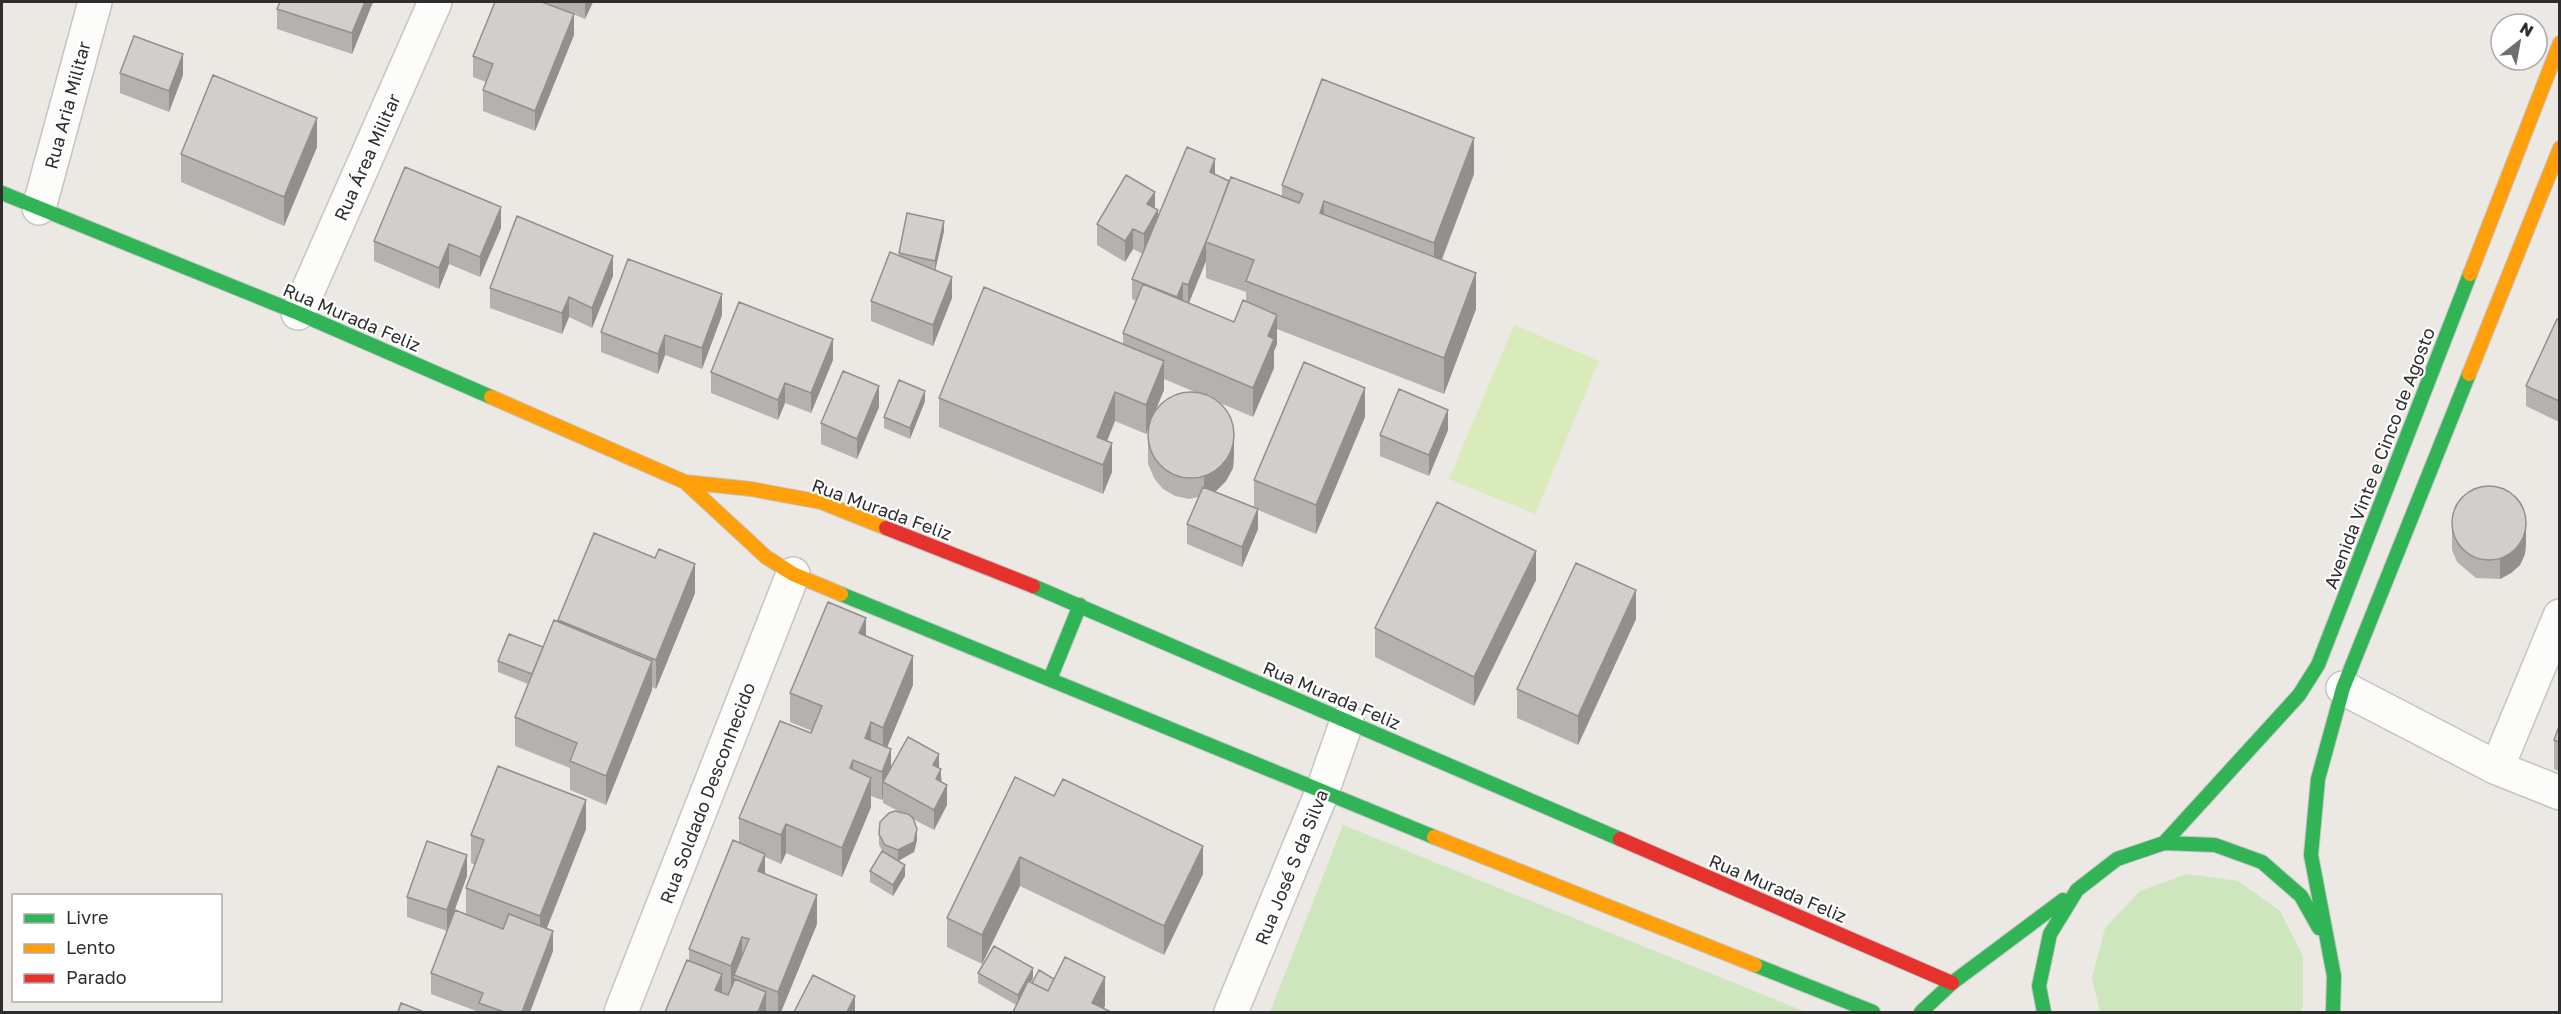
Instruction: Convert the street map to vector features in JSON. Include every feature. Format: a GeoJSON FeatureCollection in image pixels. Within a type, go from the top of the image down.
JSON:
{"type":"FeatureCollection","features":[{"type":"Feature","properties":{"kind":"street","name":"Rua Aria Militar"},"geometry":{"type":"LineString","coordinates":[[39,208],[95,2]]}},
{"type":"Feature","properties":{"kind":"street","name":"Rua Área Militar"},"geometry":{"type":"LineString","coordinates":[[298,313],[435,2]]}},
{"type":"Feature","properties":{"kind":"street","name":"Avenida Vinte e Cinco de Agosto"},"geometry":{"type":"LineString","coordinates":[[2164,843],[2299,695],[2318,665],[2559,43]]}},
{"type":"Feature","properties":{"kind":"street","name":"Avenida Vinte e Cinco de Agosto"},"geometry":{"type":"LineString","coordinates":[[2333,1012],[2334,976],[2311,855],[2318,779],[2343,688],[2559,148]]}},
{"type":"Feature","properties":{"kind":"street","name":"Rua Murada Feliz"},"geometry":{"type":"LineString","coordinates":[[2,193],[298,313],[685,482],[751,489],[821,502],[1080,605],[1952,983]]}},
{"type":"Feature","properties":{"kind":"street","name":"Rua Murada Feliz"},"geometry":{"type":"LineString","coordinates":[[685,482],[766,557],[793,574],[1322,792],[1873,1012]]}},
{"type":"Feature","properties":{"kind":"street","name":"Rua Soldado Desconhecido"},"geometry":{"type":"LineString","coordinates":[[621,1012],[793,574]]}},
{"type":"Feature","properties":{"kind":"street"},"geometry":{"type":"LineString","coordinates":[[1050,679],[1080,605]]}},
{"type":"Feature","properties":{"kind":"street"},"geometry":{"type":"LineString","coordinates":[[2497,768],[2559,616]]}},
{"type":"Feature","properties":{"kind":"street"},"geometry":{"type":"LineString","coordinates":[[2343,688],[2497,768],[2559,793]]}},
{"type":"Feature","properties":{"kind":"street","name":"Rua José S da Silva"},"geometry":{"type":"LineString","coordinates":[[1231,1012],[1322,792],[1347,721]]}},
{"type":"Feature","properties":{"kind":"street","name":"Avenida Vinte e Cinco de Agosto"},"geometry":{"type":"LineString","coordinates":[[2044,1012],[2039,986],[2049,934],[2077,890],[2117,859],[2164,843],[2215,845],[2262,862],[2301,896],[2326,940]]}},
{"type":"Feature","properties":{"kind":"street"},"geometry":{"type":"LineString","coordinates":[[1921,1012],[1952,983],[2077,890]]}},
{"type":"Feature","properties":{"kind":"green space"},"geometry":{"type":"Polygon","coordinates":[[[1514,325],[1599,361],[1535,514],[1449,479],[1514,325]]]}},
{"type":"Feature","properties":{"kind":"green space"},"geometry":{"type":"Polygon","coordinates":[[[1343,825],[1806,1012],[1270,1012],[1343,825]]]}},
{"type":"Feature","properties":{"kind":"green space"},"geometry":{"type":"Polygon","coordinates":[[[2187,874],[2238,881],[2280,911],[2303,956],[2303,1007],[2300,1012],[2100,1012],[2092,978],[2105,928],[2140,891],[2187,874]]]}},
{"type":"Feature","properties":{"kind":"building"},"geometry":{"type":"Polygon","coordinates":[[[280,2],[365,2],[352,33],[277,9],[280,2]]]}},
{"type":"Feature","properties":{"kind":"building"},"geometry":{"type":"Polygon","coordinates":[[[495,2],[542,2],[574,14],[535,111],[483,90],[493,64],[473,56],[495,2]]]}},
{"type":"Feature","properties":{"kind":"building"},"geometry":{"type":"Polygon","coordinates":[[[134,36],[183,54],[169,91],[120,73],[134,36]]]}},
{"type":"Feature","properties":{"kind":"building"},"geometry":{"type":"Polygon","coordinates":[[[213,75],[317,118],[284,197],[181,154],[213,75]]]}},
{"type":"Feature","properties":{"kind":"building"},"geometry":{"type":"Polygon","coordinates":[[[1322,79],[1474,138],[1434,243],[1324,201],[1320,213],[1476,273],[1444,358],[1246,281],[1254,260],[1206,242],[1231,177],[1299,203],[1303,194],[1282,185],[1322,79]]]}},
{"type":"Feature","properties":{"kind":"building"},"geometry":{"type":"Polygon","coordinates":[[[1187,147],[1215,159],[1210,172],[1229,181],[1188,285],[1183,283],[1177,297],[1132,279],[1187,147]]]}},
{"type":"Feature","properties":{"kind":"building"},"geometry":{"type":"Polygon","coordinates":[[[405,167],[501,207],[480,257],[449,244],[439,268],[374,241],[405,167]]]}},
{"type":"Feature","properties":{"kind":"building"},"geometry":{"type":"Polygon","coordinates":[[[1126,175],[1155,192],[1147,204],[1158,210],[1144,234],[1133,229],[1125,241],[1097,224],[1126,175]]]}},
{"type":"Feature","properties":{"kind":"building"},"geometry":{"type":"Polygon","coordinates":[[[907,213],[944,221],[935,261],[899,253],[907,213]]]}},
{"type":"Feature","properties":{"kind":"building"},"geometry":{"type":"Polygon","coordinates":[[[517,216],[613,256],[592,308],[569,297],[562,313],[490,288],[517,216]]]}},
{"type":"Feature","properties":{"kind":"building"},"geometry":{"type":"Polygon","coordinates":[[[890,252],[952,277],[933,325],[871,301],[890,252]]]}},
{"type":"Feature","properties":{"kind":"building"},"geometry":{"type":"Polygon","coordinates":[[[628,259],[722,294],[702,348],[665,335],[658,354],[601,332],[628,259]]]}},
{"type":"Feature","properties":{"kind":"building"},"geometry":{"type":"Polygon","coordinates":[[[1143,284],[1234,322],[1243,300],[1277,315],[1268,336],[1274,339],[1253,388],[1123,333],[1143,284]]]}},
{"type":"Feature","properties":{"kind":"building"},"geometry":{"type":"Polygon","coordinates":[[[984,287],[1164,361],[1146,405],[1115,392],[1097,437],[1112,443],[1103,465],[939,398],[984,287]]]}},
{"type":"Feature","properties":{"kind":"building"},"geometry":{"type":"Polygon","coordinates":[[[739,302],[833,339],[811,393],[785,383],[778,400],[711,372],[739,302]]]}},
{"type":"Feature","properties":{"kind":"building"},"geometry":{"type":"Polygon","coordinates":[[[2557,319],[2559,320],[2559,401],[2526,386],[2557,319]]]}},
{"type":"Feature","properties":{"kind":"building"},"geometry":{"type":"Polygon","coordinates":[[[1304,362],[1365,388],[1316,505],[1254,480],[1304,362]]]}},
{"type":"Feature","properties":{"kind":"building"},"geometry":{"type":"Polygon","coordinates":[[[843,371],[879,386],[857,439],[821,423],[843,371]]]}},
{"type":"Feature","properties":{"kind":"building"},"geometry":{"type":"Polygon","coordinates":[[[899,380],[925,391],[910,428],[884,417],[899,380]]]}},
{"type":"Feature","properties":{"kind":"building"},"geometry":{"type":"Polygon","coordinates":[[[1399,389],[1448,410],[1429,455],[1380,435],[1399,389]]]}},
{"type":"Feature","properties":{"kind":"building"},"geometry":{"type":"Polygon","coordinates":[[[1191,392],[1208,395],[1222,404],[1231,418],[1234,435],[1231,452],[1222,466],[1208,475],[1191,478],[1174,475],[1160,466],[1151,452],[1148,435],[1151,418],[1160,404],[1174,395],[1191,392]]]}},
{"type":"Feature","properties":{"kind":"building"},"geometry":{"type":"Polygon","coordinates":[[[2489,486],[2503,489],[2515,497],[2523,509],[2526,523],[2523,537],[2515,549],[2503,557],[2489,560],[2475,557],[2463,549],[2455,537],[2452,523],[2455,509],[2463,497],[2475,489],[2489,486]]]}},
{"type":"Feature","properties":{"kind":"building"},"geometry":{"type":"Polygon","coordinates":[[[1203,487],[1258,509],[1242,547],[1187,524],[1203,487]]]}},
{"type":"Feature","properties":{"kind":"building"},"geometry":{"type":"Polygon","coordinates":[[[1437,502],[1536,551],[1474,677],[1375,628],[1437,502]]]}},
{"type":"Feature","properties":{"kind":"building"},"geometry":{"type":"Polygon","coordinates":[[[594,533],[655,558],[659,549],[695,564],[656,660],[558,620],[594,533]]]}},
{"type":"Feature","properties":{"kind":"building"},"geometry":{"type":"Polygon","coordinates":[[[1576,563],[1636,590],[1578,716],[1517,689],[1576,563]]]}},
{"type":"Feature","properties":{"kind":"building"},"geometry":{"type":"Polygon","coordinates":[[[828,602],[866,618],[859,633],[913,656],[883,728],[871,722],[865,738],[891,749],[882,772],[853,760],[850,768],[871,778],[842,848],[786,824],[781,835],[739,818],[780,721],[811,733],[822,706],[790,693],[828,602]]]}},
{"type":"Feature","properties":{"kind":"building"},"geometry":{"type":"Polygon","coordinates":[[[554,620],[652,661],[606,776],[570,761],[577,743],[515,717],[554,620]]]}},
{"type":"Feature","properties":{"kind":"building"},"geometry":{"type":"Polygon","coordinates":[[[509,634],[543,647],[532,674],[498,661],[509,634]]]}},
{"type":"Feature","properties":{"kind":"building"},"geometry":{"type":"Polygon","coordinates":[[[2559,726],[2559,742],[2554,740],[2559,726]]]}},
{"type":"Feature","properties":{"kind":"building"},"geometry":{"type":"Polygon","coordinates":[[[908,737],[939,754],[933,765],[941,769],[936,779],[947,785],[934,810],[883,782],[908,737]]]}},
{"type":"Feature","properties":{"kind":"building"},"geometry":{"type":"Polygon","coordinates":[[[498,766],[586,800],[540,916],[466,888],[484,840],[471,835],[498,766]]]}},
{"type":"Feature","properties":{"kind":"building"},"geometry":{"type":"Polygon","coordinates":[[[1015,777],[1054,796],[1063,779],[1203,846],[1164,926],[1020,857],[982,935],[947,918],[1015,777]]]}},
{"type":"Feature","properties":{"kind":"building"},"geometry":{"type":"Polygon","coordinates":[[[895,811],[908,814],[913,818],[917,829],[914,842],[898,850],[885,845],[879,834],[880,822],[889,813],[895,811]]]}},
{"type":"Feature","properties":{"kind":"building"},"geometry":{"type":"Polygon","coordinates":[[[733,840],[765,854],[758,871],[817,895],[778,992],[734,975],[749,939],[742,937],[731,966],[689,949],[733,840]]]}},
{"type":"Feature","properties":{"kind":"building"},"geometry":{"type":"Polygon","coordinates":[[[427,841],[467,855],[447,910],[407,897],[427,841]]]}},
{"type":"Feature","properties":{"kind":"building"},"geometry":{"type":"Polygon","coordinates":[[[882,851],[905,865],[893,885],[870,871],[882,851]]]}},
{"type":"Feature","properties":{"kind":"building"},"geometry":{"type":"Polygon","coordinates":[[[455,910],[503,929],[509,914],[553,931],[522,1012],[504,1012],[479,1003],[483,993],[431,973],[455,910]]]}},
{"type":"Feature","properties":{"kind":"building"},"geometry":{"type":"Polygon","coordinates":[[[994,946],[1033,968],[1018,995],[978,973],[994,946]]]}},
{"type":"Feature","properties":{"kind":"building"},"geometry":{"type":"Polygon","coordinates":[[[1065,957],[1105,977],[1092,1003],[1111,1012],[1013,1012],[1028,981],[1048,991],[1065,957]]]}},
{"type":"Feature","properties":{"kind":"building"},"geometry":{"type":"Polygon","coordinates":[[[687,960],[722,974],[715,990],[728,995],[735,979],[766,992],[758,1012],[665,1012],[687,960]]]}},
{"type":"Feature","properties":{"kind":"building"},"geometry":{"type":"Polygon","coordinates":[[[1039,970],[1054,979],[1048,991],[1032,983],[1039,970]]]}},
{"type":"Feature","properties":{"kind":"building"},"geometry":{"type":"Polygon","coordinates":[[[813,975],[855,996],[847,1012],[794,1012],[813,975]]]}},
{"type":"Feature","properties":{"kind":"building"},"geometry":{"type":"Polygon","coordinates":[[[401,1003],[424,1012],[398,1012],[401,1003]]]}},
{"type":"Feature","properties":{"kind":"traffic: fast"},"geometry":{"type":"LineString","coordinates":[[2,193],[298,313],[491,397]]}},
{"type":"Feature","properties":{"kind":"traffic: fast"},"geometry":{"type":"LineString","coordinates":[[2164,843],[2299,695],[2318,665],[2470,274]]}},
{"type":"Feature","properties":{"kind":"traffic: fast"},"geometry":{"type":"LineString","coordinates":[[2333,1012],[2334,976],[2311,855],[2318,779],[2343,688],[2469,374]]}},
{"type":"Feature","properties":{"kind":"traffic: fast"},"geometry":{"type":"LineString","coordinates":[[1033,586],[1620,839]]}},
{"type":"Feature","properties":{"kind":"traffic: fast"},"geometry":{"type":"LineString","coordinates":[[841,594],[1434,837]]}},
{"type":"Feature","properties":{"kind":"traffic: fast"},"geometry":{"type":"LineString","coordinates":[[1050,679],[1080,605]]}},
{"type":"Feature","properties":{"kind":"traffic: fast"},"geometry":{"type":"LineString","coordinates":[[2044,1012],[2039,986],[2050,934],[2077,890],[2117,859],[2164,843],[2215,845],[2262,862],[2301,896],[2319,928]]}},
{"type":"Feature","properties":{"kind":"traffic: fast"},"geometry":{"type":"LineString","coordinates":[[1921,1012],[1952,983],[2063,900]]}},
{"type":"Feature","properties":{"kind":"traffic: fast"},"geometry":{"type":"LineString","coordinates":[[1755,965],[1873,1012]]}},
{"type":"Feature","properties":{"kind":"traffic: slow"},"geometry":{"type":"LineString","coordinates":[[2470,274],[2560,43]]}},
{"type":"Feature","properties":{"kind":"traffic: slow"},"geometry":{"type":"LineString","coordinates":[[2469,374],[2560,148]]}},
{"type":"Feature","properties":{"kind":"traffic: slow"},"geometry":{"type":"LineString","coordinates":[[491,397],[685,482],[751,489],[821,502],[886,528]]}},
{"type":"Feature","properties":{"kind":"traffic: slow"},"geometry":{"type":"LineString","coordinates":[[685,482],[766,557],[793,574],[841,594]]}},
{"type":"Feature","properties":{"kind":"traffic: slow"},"geometry":{"type":"LineString","coordinates":[[1434,837],[1755,965]]}},
{"type":"Feature","properties":{"kind":"traffic: jam"},"geometry":{"type":"LineString","coordinates":[[886,528],[1033,586]]}},
{"type":"Feature","properties":{"kind":"traffic: jam"},"geometry":{"type":"LineString","coordinates":[[1620,839],[1952,983]]}}]}
